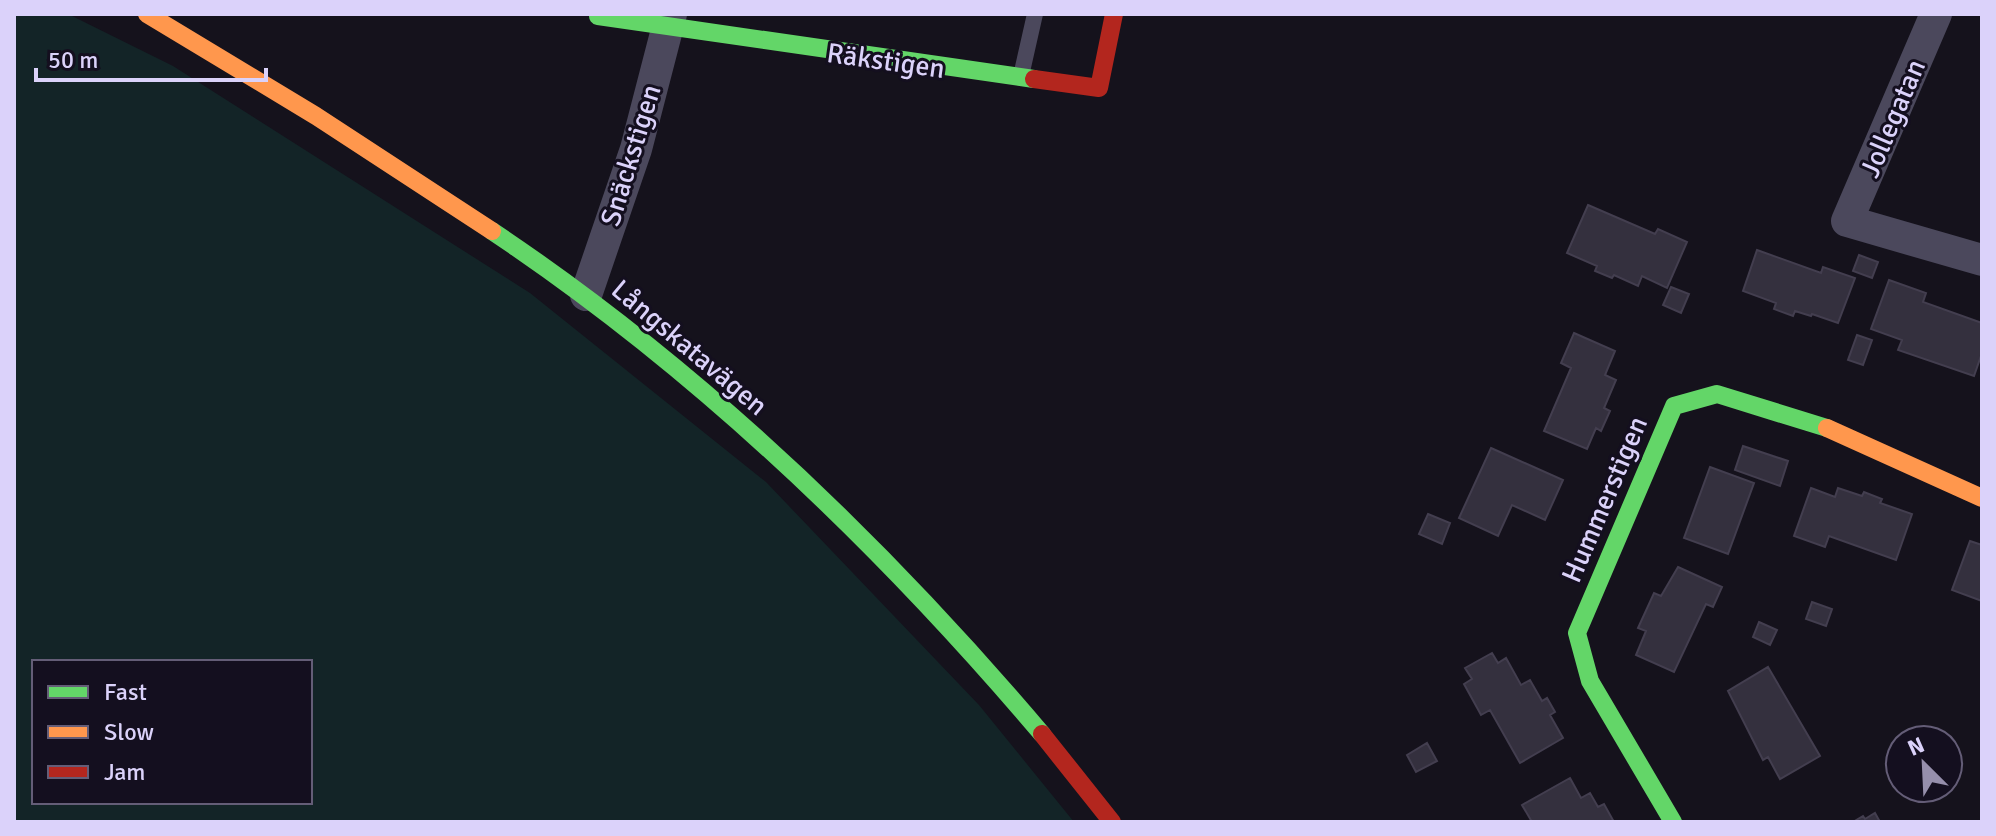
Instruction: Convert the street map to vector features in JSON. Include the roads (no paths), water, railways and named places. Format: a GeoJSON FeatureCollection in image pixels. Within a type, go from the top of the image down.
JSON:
{"type":"FeatureCollection","features":[{"type":"Feature","properties":{"kind":"street","name":"Långskatavägen"},"geometry":{"type":"LineString","coordinates":[[147,14],[390,162],[586,295],[835,507],[1041,729],[1112,822]]}},
{"type":"Feature","properties":{"kind":"street","name":"Räkstigen"},"geometry":{"type":"LineString","coordinates":[[598,16],[669,21],[1099,88],[1114,14]]}},
{"type":"Feature","properties":{"kind":"street","name":"Jollegatan"},"geometry":{"type":"LineString","coordinates":[[1936,14],[1847,221],[1982,260]]}},
{"type":"Feature","properties":{"kind":"street","name":"Snäckstigen"},"geometry":{"type":"LineString","coordinates":[[586,295],[636,149],[669,21]]}},
{"type":"Feature","properties":{"kind":"street","name":"Hummerstigen"},"geometry":{"type":"LineString","coordinates":[[1673,822],[1590,681],[1577,633],[1674,406],[1717,394],[1843,433],[1982,498]]}},
{"type":"Feature","properties":{"kind":"lane"},"geometry":{"type":"LineString","coordinates":[[1021,78],[1035,14]]}}]}
